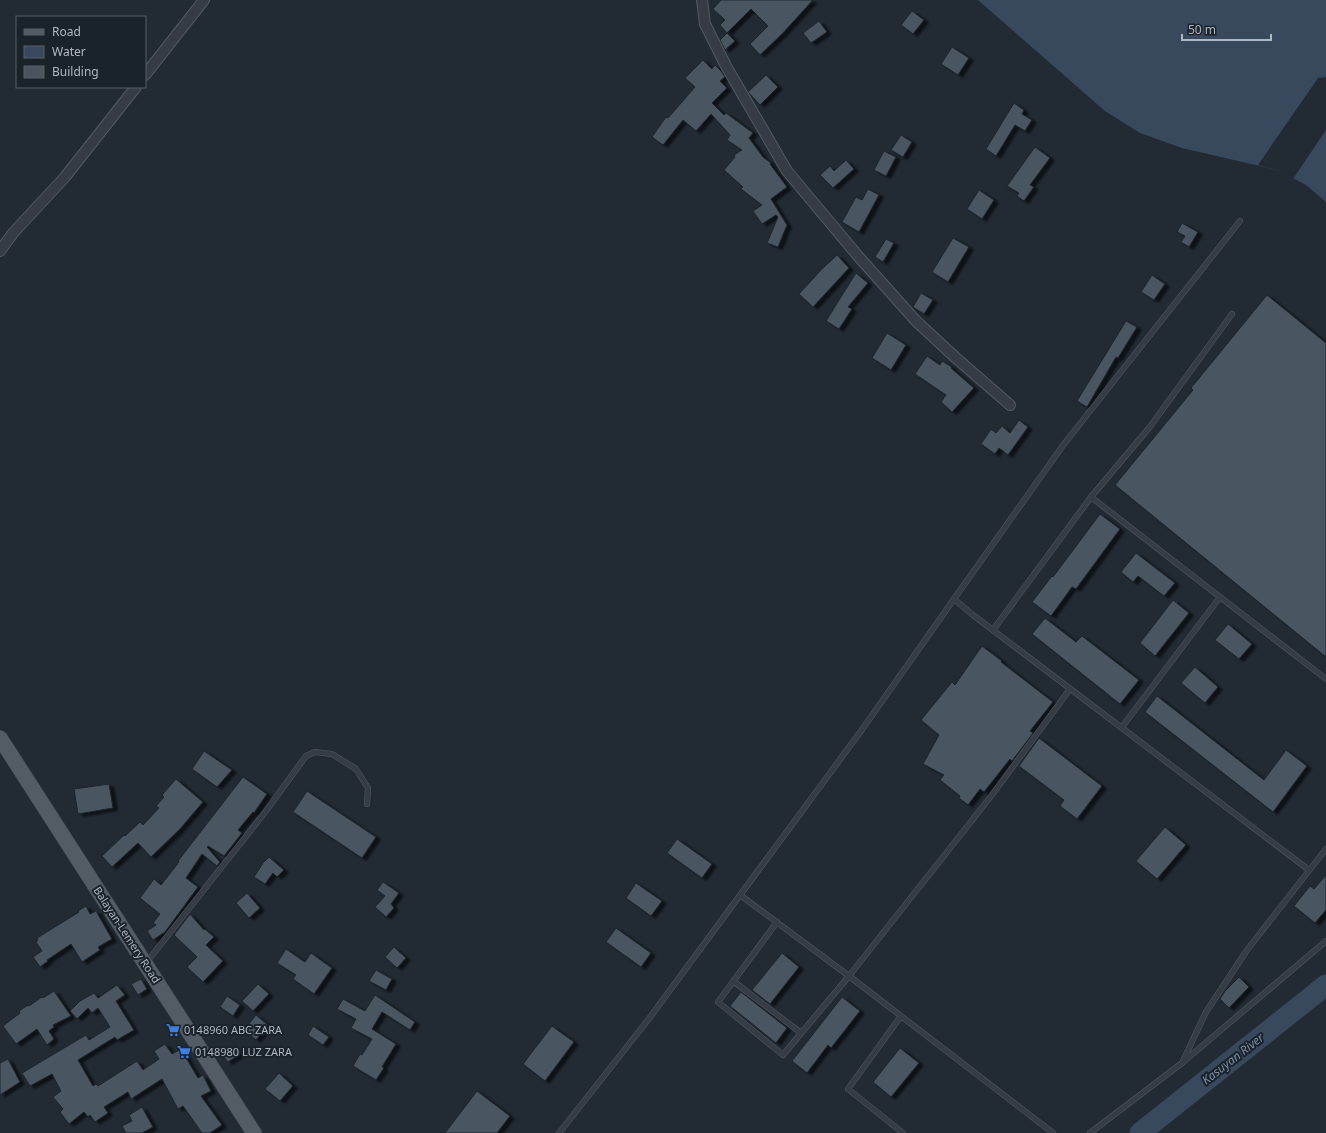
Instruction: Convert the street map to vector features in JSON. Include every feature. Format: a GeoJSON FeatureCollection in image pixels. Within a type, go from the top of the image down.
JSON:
{"type":"FeatureCollection","features":[{"type":"Feature","properties":{"kind":"main road","name":"Balayan-Lemery Road"},"geometry":{"type":"LineString","coordinates":[[0,738],[254,1133]]}},
{"type":"Feature","properties":{"kind":"street"},"geometry":{"type":"LineString","coordinates":[[146,74],[204,0]]}},
{"type":"Feature","properties":{"kind":"street"},"geometry":{"type":"LineString","coordinates":[[702,0],[705,24],[726,66],[787,171],[858,256],[916,321],[1010,405]]}},
{"type":"Feature","properties":{"kind":"street"},"geometry":{"type":"LineString","coordinates":[[0,251],[13,233],[65,177],[135,88]]}},
{"type":"Feature","properties":{"kind":"lane"},"geometry":{"type":"LineString","coordinates":[[559,1133],[648,1020],[861,731],[1064,444],[1240,222]]}},
{"type":"Feature","properties":{"kind":"lane"},"geometry":{"type":"LineString","coordinates":[[993,630],[1092,497],[1148,428],[1232,314]]}},
{"type":"Feature","properties":{"kind":"lane"},"geometry":{"type":"LineString","coordinates":[[1092,497],[1326,679]]}},
{"type":"Feature","properties":{"kind":"lane"},"geometry":{"type":"LineString","coordinates":[[1122,727],[1220,597]]}},
{"type":"Feature","properties":{"kind":"lane"},"geometry":{"type":"LineString","coordinates":[[954,599],[1308,870]]}},
{"type":"Feature","properties":{"kind":"lane"},"geometry":{"type":"LineString","coordinates":[[776,922],[718,1002],[783,1055],[849,976],[987,801],[1070,689]]}},
{"type":"Feature","properties":{"kind":"lane"},"geometry":{"type":"LineString","coordinates":[[145,964],[266,811],[306,756],[315,752],[332,754],[356,769],[368,788],[368,804]]}},
{"type":"Feature","properties":{"kind":"lane"},"geometry":{"type":"LineString","coordinates":[[1182,1063],[1206,1012],[1247,950],[1308,870],[1326,849]]}},
{"type":"Feature","properties":{"kind":"lane"},"geometry":{"type":"LineString","coordinates":[[740,895],[849,976],[1053,1133]]}},
{"type":"Feature","properties":{"kind":"lane"},"geometry":{"type":"LineString","coordinates":[[1090,1133],[1182,1063],[1326,941]]}},
{"type":"Feature","properties":{"kind":"lane"},"geometry":{"type":"LineString","coordinates":[[733,981],[801,1033]]}},
{"type":"Feature","properties":{"kind":"lane"},"geometry":{"type":"LineString","coordinates":[[901,1016],[848,1089],[903,1133]]}},
{"type":"Feature","properties":{"kind":"water"},"geometry":{"type":"Polygon","coordinates":[[[978,0],[1326,0],[1326,202],[1306,185],[1277,170],[1182,148],[1140,133],[1105,111],[978,0]]]}},
{"type":"Feature","properties":{"kind":"pier"},"geometry":{"type":"Polygon","coordinates":[[[1326,77],[1326,130],[1293,179],[1277,170],[1258,165],[1318,78],[1326,77]]]}},
{"type":"Feature","properties":{"kind":"building"},"geometry":{"type":"Polygon","coordinates":[[[721,0],[813,0],[782,34],[760,55],[750,44],[768,26],[751,9],[727,33],[720,25],[725,20],[713,9],[721,0]]]}},
{"type":"Feature","properties":{"kind":"building"},"geometry":{"type":"Polygon","coordinates":[[[912,11],[924,20],[913,34],[901,25],[912,11]]]}},
{"type":"Feature","properties":{"kind":"building"},"geometry":{"type":"Polygon","coordinates":[[[819,21],[827,32],[811,43],[803,33],[819,21]]]}},
{"type":"Feature","properties":{"kind":"building"},"geometry":{"type":"Polygon","coordinates":[[[727,33],[735,41],[725,50],[720,40],[727,33]]]}},
{"type":"Feature","properties":{"kind":"building"},"geometry":{"type":"Polygon","coordinates":[[[952,47],[969,58],[958,75],[941,64],[952,47]]]}},
{"type":"Feature","properties":{"kind":"building"},"geometry":{"type":"Polygon","coordinates":[[[703,60],[712,69],[715,65],[725,77],[720,81],[727,88],[712,103],[724,115],[726,113],[753,133],[749,138],[763,157],[771,163],[770,164],[787,187],[771,199],[787,225],[778,247],[767,243],[778,217],[776,215],[762,224],[753,211],[762,205],[741,189],[743,187],[724,170],[735,157],[734,155],[742,150],[727,140],[730,135],[711,114],[696,131],[683,120],[663,145],[652,137],[666,117],[668,118],[695,87],[685,78],[703,60]]]}},
{"type":"Feature","properties":{"kind":"building"},"geometry":{"type":"Polygon","coordinates":[[[766,75],[778,87],[760,105],[748,92],[766,75]]]}},
{"type":"Feature","properties":{"kind":"building"},"geometry":{"type":"Polygon","coordinates":[[[1014,103],[1024,110],[1022,114],[1032,120],[1025,131],[1015,125],[996,156],[986,149],[1014,103]]]}},
{"type":"Feature","properties":{"kind":"building"},"geometry":{"type":"Polygon","coordinates":[[[901,135],[912,142],[903,157],[891,150],[901,135]]]}},
{"type":"Feature","properties":{"kind":"building"},"geometry":{"type":"Polygon","coordinates":[[[1035,147],[1050,158],[1030,185],[1034,187],[1024,201],[1017,196],[1019,193],[1007,186],[1035,147]]]}},
{"type":"Feature","properties":{"kind":"building"},"geometry":{"type":"Polygon","coordinates":[[[884,151],[896,157],[886,176],[874,170],[884,151]]]}},
{"type":"Feature","properties":{"kind":"building"},"geometry":{"type":"Polygon","coordinates":[[[846,160],[854,169],[833,188],[820,175],[830,166],[834,171],[846,160]]]}},
{"type":"Feature","properties":{"kind":"building"},"geometry":{"type":"Polygon","coordinates":[[[868,189],[879,195],[859,232],[842,222],[856,197],[862,200],[868,189]]]}},
{"type":"Feature","properties":{"kind":"building"},"geometry":{"type":"Polygon","coordinates":[[[979,190],[994,200],[982,219],[967,209],[979,190]]]}},
{"type":"Feature","properties":{"kind":"building"},"geometry":{"type":"Polygon","coordinates":[[[1182,223],[1198,232],[1189,247],[1181,242],[1185,236],[1177,232],[1182,223]]]}},
{"type":"Feature","properties":{"kind":"building"},"geometry":{"type":"Polygon","coordinates":[[[953,238],[969,247],[948,282],[932,272],[953,238]]]}},
{"type":"Feature","properties":{"kind":"building"},"geometry":{"type":"Polygon","coordinates":[[[886,239],[894,243],[883,262],[875,257],[886,239]]]}},
{"type":"Feature","properties":{"kind":"building"},"geometry":{"type":"Polygon","coordinates":[[[837,255],[849,268],[813,307],[799,294],[837,255]]]}},
{"type":"Feature","properties":{"kind":"building"},"geometry":{"type":"Polygon","coordinates":[[[856,273],[868,283],[848,307],[852,309],[839,329],[826,321],[856,273]]]}},
{"type":"Feature","properties":{"kind":"building"},"geometry":{"type":"Polygon","coordinates":[[[1152,275],[1165,284],[1154,300],[1141,292],[1152,275]]]}},
{"type":"Feature","properties":{"kind":"building"},"geometry":{"type":"Polygon","coordinates":[[[921,293],[933,300],[924,314],[913,307],[921,293]]]}},
{"type":"Feature","properties":{"kind":"building"},"geometry":{"type":"Polygon","coordinates":[[[1267,295],[1326,343],[1326,657],[1115,485],[1193,390],[1191,388],[1267,295]]]}},
{"type":"Feature","properties":{"kind":"building"},"geometry":{"type":"Polygon","coordinates":[[[1126,321],[1137,327],[1118,358],[1116,357],[1087,407],[1077,401],[1126,321]]]}},
{"type":"Feature","properties":{"kind":"building"},"geometry":{"type":"Polygon","coordinates":[[[887,333],[906,345],[891,370],[872,358],[887,333]]]}},
{"type":"Feature","properties":{"kind":"building"},"geometry":{"type":"Polygon","coordinates":[[[927,356],[940,365],[942,361],[952,367],[951,368],[974,388],[952,412],[941,402],[946,395],[915,374],[927,356]]]}},
{"type":"Feature","properties":{"kind":"building"},"geometry":{"type":"Polygon","coordinates":[[[1019,420],[1028,427],[1008,455],[999,448],[995,454],[981,444],[991,429],[996,433],[1002,426],[1010,433],[1019,420]]]}},
{"type":"Feature","properties":{"kind":"building"},"geometry":{"type":"Polygon","coordinates":[[[1100,514],[1120,529],[1076,589],[1072,587],[1051,616],[1032,602],[1052,576],[1053,577],[1100,514]]]}},
{"type":"Feature","properties":{"kind":"building"},"geometry":{"type":"Polygon","coordinates":[[[1136,553],[1175,583],[1164,596],[1138,576],[1133,582],[1121,572],[1136,553]]]}},
{"type":"Feature","properties":{"kind":"building"},"geometry":{"type":"Polygon","coordinates":[[[1173,600],[1189,613],[1155,656],[1140,643],[1173,600]]]}},
{"type":"Feature","properties":{"kind":"building"},"geometry":{"type":"Polygon","coordinates":[[[1045,618],[1076,642],[1082,636],[1139,680],[1120,704],[1032,634],[1045,618]]]}},
{"type":"Feature","properties":{"kind":"building"},"geometry":{"type":"Polygon","coordinates":[[[1228,624],[1252,644],[1239,659],[1215,640],[1228,624]]]}},
{"type":"Feature","properties":{"kind":"building"},"geometry":{"type":"Polygon","coordinates":[[[982,646],[1053,702],[1030,731],[1033,733],[1012,761],[1010,759],[984,792],[980,789],[968,805],[959,798],[960,796],[940,780],[944,775],[923,764],[939,735],[921,720],[952,682],[955,685],[982,646]]]}},
{"type":"Feature","properties":{"kind":"building"},"geometry":{"type":"Polygon","coordinates":[[[1195,667],[1218,687],[1205,703],[1181,683],[1195,667]]]}},
{"type":"Feature","properties":{"kind":"building"},"geometry":{"type":"Polygon","coordinates":[[[1157,696],[1264,780],[1286,750],[1307,766],[1273,812],[1145,712],[1157,696]]]}},
{"type":"Feature","properties":{"kind":"building"},"geometry":{"type":"Polygon","coordinates":[[[1039,738],[1102,786],[1077,819],[1060,806],[1064,800],[1019,766],[1039,738]]]}},
{"type":"Feature","properties":{"kind":"building"},"geometry":{"type":"Polygon","coordinates":[[[204,751],[232,770],[217,787],[192,769],[204,751]]]}},
{"type":"Feature","properties":{"kind":"building"},"geometry":{"type":"Polygon","coordinates":[[[243,777],[267,794],[254,813],[253,812],[238,830],[242,833],[224,856],[208,846],[207,847],[220,862],[217,866],[202,854],[186,878],[198,887],[165,932],[153,940],[147,931],[156,925],[153,923],[160,914],[140,898],[154,879],[161,885],[243,777]]]}},
{"type":"Feature","properties":{"kind":"building"},"geometry":{"type":"Polygon","coordinates":[[[176,779],[203,802],[180,829],[151,857],[138,843],[112,867],[102,856],[140,822],[143,825],[159,808],[156,806],[164,797],[162,795],[176,779]]]}},
{"type":"Feature","properties":{"kind":"building"},"geometry":{"type":"Polygon","coordinates":[[[109,784],[113,808],[78,814],[74,789],[109,784]]]}},
{"type":"Feature","properties":{"kind":"building"},"geometry":{"type":"Polygon","coordinates":[[[307,791],[376,837],[362,858],[293,812],[307,791]]]}},
{"type":"Feature","properties":{"kind":"building"},"geometry":{"type":"Polygon","coordinates":[[[1165,827],[1186,845],[1157,879],[1136,861],[1165,827]]]}},
{"type":"Feature","properties":{"kind":"building"},"geometry":{"type":"Polygon","coordinates":[[[677,839],[712,864],[702,878],[667,853],[677,839]]]}},
{"type":"Feature","properties":{"kind":"building"},"geometry":{"type":"Polygon","coordinates":[[[269,857],[284,870],[277,877],[273,873],[265,884],[254,877],[269,857]]]}},
{"type":"Feature","properties":{"kind":"building"},"geometry":{"type":"Polygon","coordinates":[[[1326,875],[1326,910],[1315,923],[1294,906],[1310,886],[1314,889],[1326,875]]]}},
{"type":"Feature","properties":{"kind":"building"},"geometry":{"type":"Polygon","coordinates":[[[383,882],[399,893],[391,904],[394,908],[386,917],[375,907],[385,896],[377,890],[383,882]]]}},
{"type":"Feature","properties":{"kind":"building"},"geometry":{"type":"Polygon","coordinates":[[[636,883],[662,901],[651,916],[626,898],[636,883]]]}},
{"type":"Feature","properties":{"kind":"building"},"geometry":{"type":"Polygon","coordinates":[[[247,893],[260,908],[249,918],[236,903],[247,893]]]}},
{"type":"Feature","properties":{"kind":"building"},"geometry":{"type":"Polygon","coordinates":[[[86,906],[90,914],[96,911],[112,939],[98,947],[100,950],[82,962],[71,944],[47,960],[48,961],[40,967],[33,957],[42,951],[36,942],[38,940],[37,938],[86,906]]]}},
{"type":"Feature","properties":{"kind":"building"},"geometry":{"type":"Polygon","coordinates":[[[190,914],[204,930],[205,929],[214,937],[206,945],[223,961],[203,982],[187,967],[197,957],[174,935],[190,914]]]}},
{"type":"Feature","properties":{"kind":"building"},"geometry":{"type":"Polygon","coordinates":[[[616,928],[651,953],[641,967],[606,942],[616,928]]]}},
{"type":"Feature","properties":{"kind":"building"},"geometry":{"type":"Polygon","coordinates":[[[394,947],[406,958],[397,968],[385,957],[394,947]]]}},
{"type":"Feature","properties":{"kind":"building"},"geometry":{"type":"Polygon","coordinates":[[[286,949],[305,962],[311,953],[332,968],[314,994],[293,979],[296,975],[277,963],[286,949]]]}},
{"type":"Feature","properties":{"kind":"building"},"geometry":{"type":"Polygon","coordinates":[[[782,953],[799,967],[770,1004],[752,990],[782,953]]]}},
{"type":"Feature","properties":{"kind":"building"},"geometry":{"type":"Polygon","coordinates":[[[376,970],[392,979],[386,990],[369,981],[376,970]]]}},
{"type":"Feature","properties":{"kind":"building"},"geometry":{"type":"Polygon","coordinates":[[[1239,977],[1249,987],[1229,1008],[1220,999],[1225,991],[1239,977]]]}},
{"type":"Feature","properties":{"kind":"building"},"geometry":{"type":"Polygon","coordinates":[[[141,979],[147,989],[138,995],[131,984],[141,979]]]}},
{"type":"Feature","properties":{"kind":"building"},"geometry":{"type":"Polygon","coordinates":[[[258,984],[269,994],[253,1011],[242,1001],[258,984]]]}},
{"type":"Feature","properties":{"kind":"building"},"geometry":{"type":"Polygon","coordinates":[[[117,985],[125,995],[116,1001],[134,1030],[117,1040],[115,1037],[78,1060],[93,1086],[96,1084],[98,1086],[137,1061],[143,1070],[159,1059],[154,1051],[165,1044],[172,1054],[181,1049],[198,1078],[203,1075],[211,1091],[201,1096],[222,1125],[210,1133],[202,1133],[183,1106],[178,1109],[162,1079],[131,1099],[128,1092],[104,1107],[108,1113],[95,1122],[90,1115],[88,1117],[84,1112],[69,1124],[60,1112],[63,1109],[53,1097],[61,1091],[52,1074],[30,1086],[22,1073],[86,1035],[89,1040],[110,1027],[98,1008],[92,1013],[88,1008],[77,1019],[70,1011],[80,1001],[94,993],[98,998],[117,985]]]}},
{"type":"Feature","properties":{"kind":"building"},"geometry":{"type":"Polygon","coordinates":[[[54,991],[71,1016],[53,1025],[54,1027],[49,1031],[54,1039],[47,1045],[37,1029],[16,1044],[3,1026],[20,1013],[19,1011],[54,991]]]}},
{"type":"Feature","properties":{"kind":"building"},"geometry":{"type":"Polygon","coordinates":[[[741,992],[787,1028],[776,1043],[730,1006],[741,992]]]}},
{"type":"Feature","properties":{"kind":"building"},"geometry":{"type":"Polygon","coordinates":[[[375,995],[415,1022],[410,1030],[382,1012],[372,1029],[396,1044],[376,1080],[353,1066],[372,1039],[351,1028],[356,1019],[337,1009],[343,999],[365,1011],[375,995]]]}},
{"type":"Feature","properties":{"kind":"building"},"geometry":{"type":"Polygon","coordinates":[[[227,996],[240,1005],[233,1016],[220,1007],[227,996]]]}},
{"type":"Feature","properties":{"kind":"building"},"geometry":{"type":"Polygon","coordinates":[[[842,997],[860,1011],[831,1048],[828,1045],[807,1073],[792,1061],[842,997]]]}},
{"type":"Feature","properties":{"kind":"building"},"geometry":{"type":"Polygon","coordinates":[[[256,1015],[268,1025],[256,1040],[244,1030],[256,1015]]]}},
{"type":"Feature","properties":{"kind":"building"},"geometry":{"type":"Polygon","coordinates":[[[313,1026],[329,1037],[323,1045],[308,1035],[313,1026]]]}},
{"type":"Feature","properties":{"kind":"building"},"geometry":{"type":"Polygon","coordinates":[[[552,1026],[574,1042],[545,1081],[523,1064],[552,1026]]]}},
{"type":"Feature","properties":{"kind":"building"},"geometry":{"type":"Polygon","coordinates":[[[231,1045],[239,1055],[228,1062],[223,1056],[231,1045]]]}},
{"type":"Feature","properties":{"kind":"building"},"geometry":{"type":"Polygon","coordinates":[[[900,1048],[919,1063],[891,1097],[873,1082],[900,1048]]]}},
{"type":"Feature","properties":{"kind":"building"},"geometry":{"type":"Polygon","coordinates":[[[8,1059],[20,1082],[0,1095],[0,1063],[8,1059]]]}},
{"type":"Feature","properties":{"kind":"building"},"geometry":{"type":"Polygon","coordinates":[[[279,1073],[293,1086],[280,1101],[265,1089],[279,1073]]]}},
{"type":"Feature","properties":{"kind":"building"},"geometry":{"type":"Polygon","coordinates":[[[477,1091],[510,1116],[497,1133],[445,1133],[477,1091]]]}},
{"type":"Feature","properties":{"kind":"building"},"geometry":{"type":"Polygon","coordinates":[[[142,1107],[153,1127],[142,1133],[126,1133],[122,1126],[132,1121],[129,1115],[142,1107]]]}},
{"type":"Feature","properties":{"kind":"waterway","name":"Kasuyan River"},"geometry":{"type":"LineString","coordinates":[[1140,1133],[1326,985]]}},
{"type":"Feature","properties":{"kind":"place","name":"0148960 ABC ZARA"},"geometry":{"type":"Point","coordinates":[173,1030]}},
{"type":"Feature","properties":{"kind":"place","name":"0148980 LUZ ZARA"},"geometry":{"type":"Point","coordinates":[184,1052]}}]}
